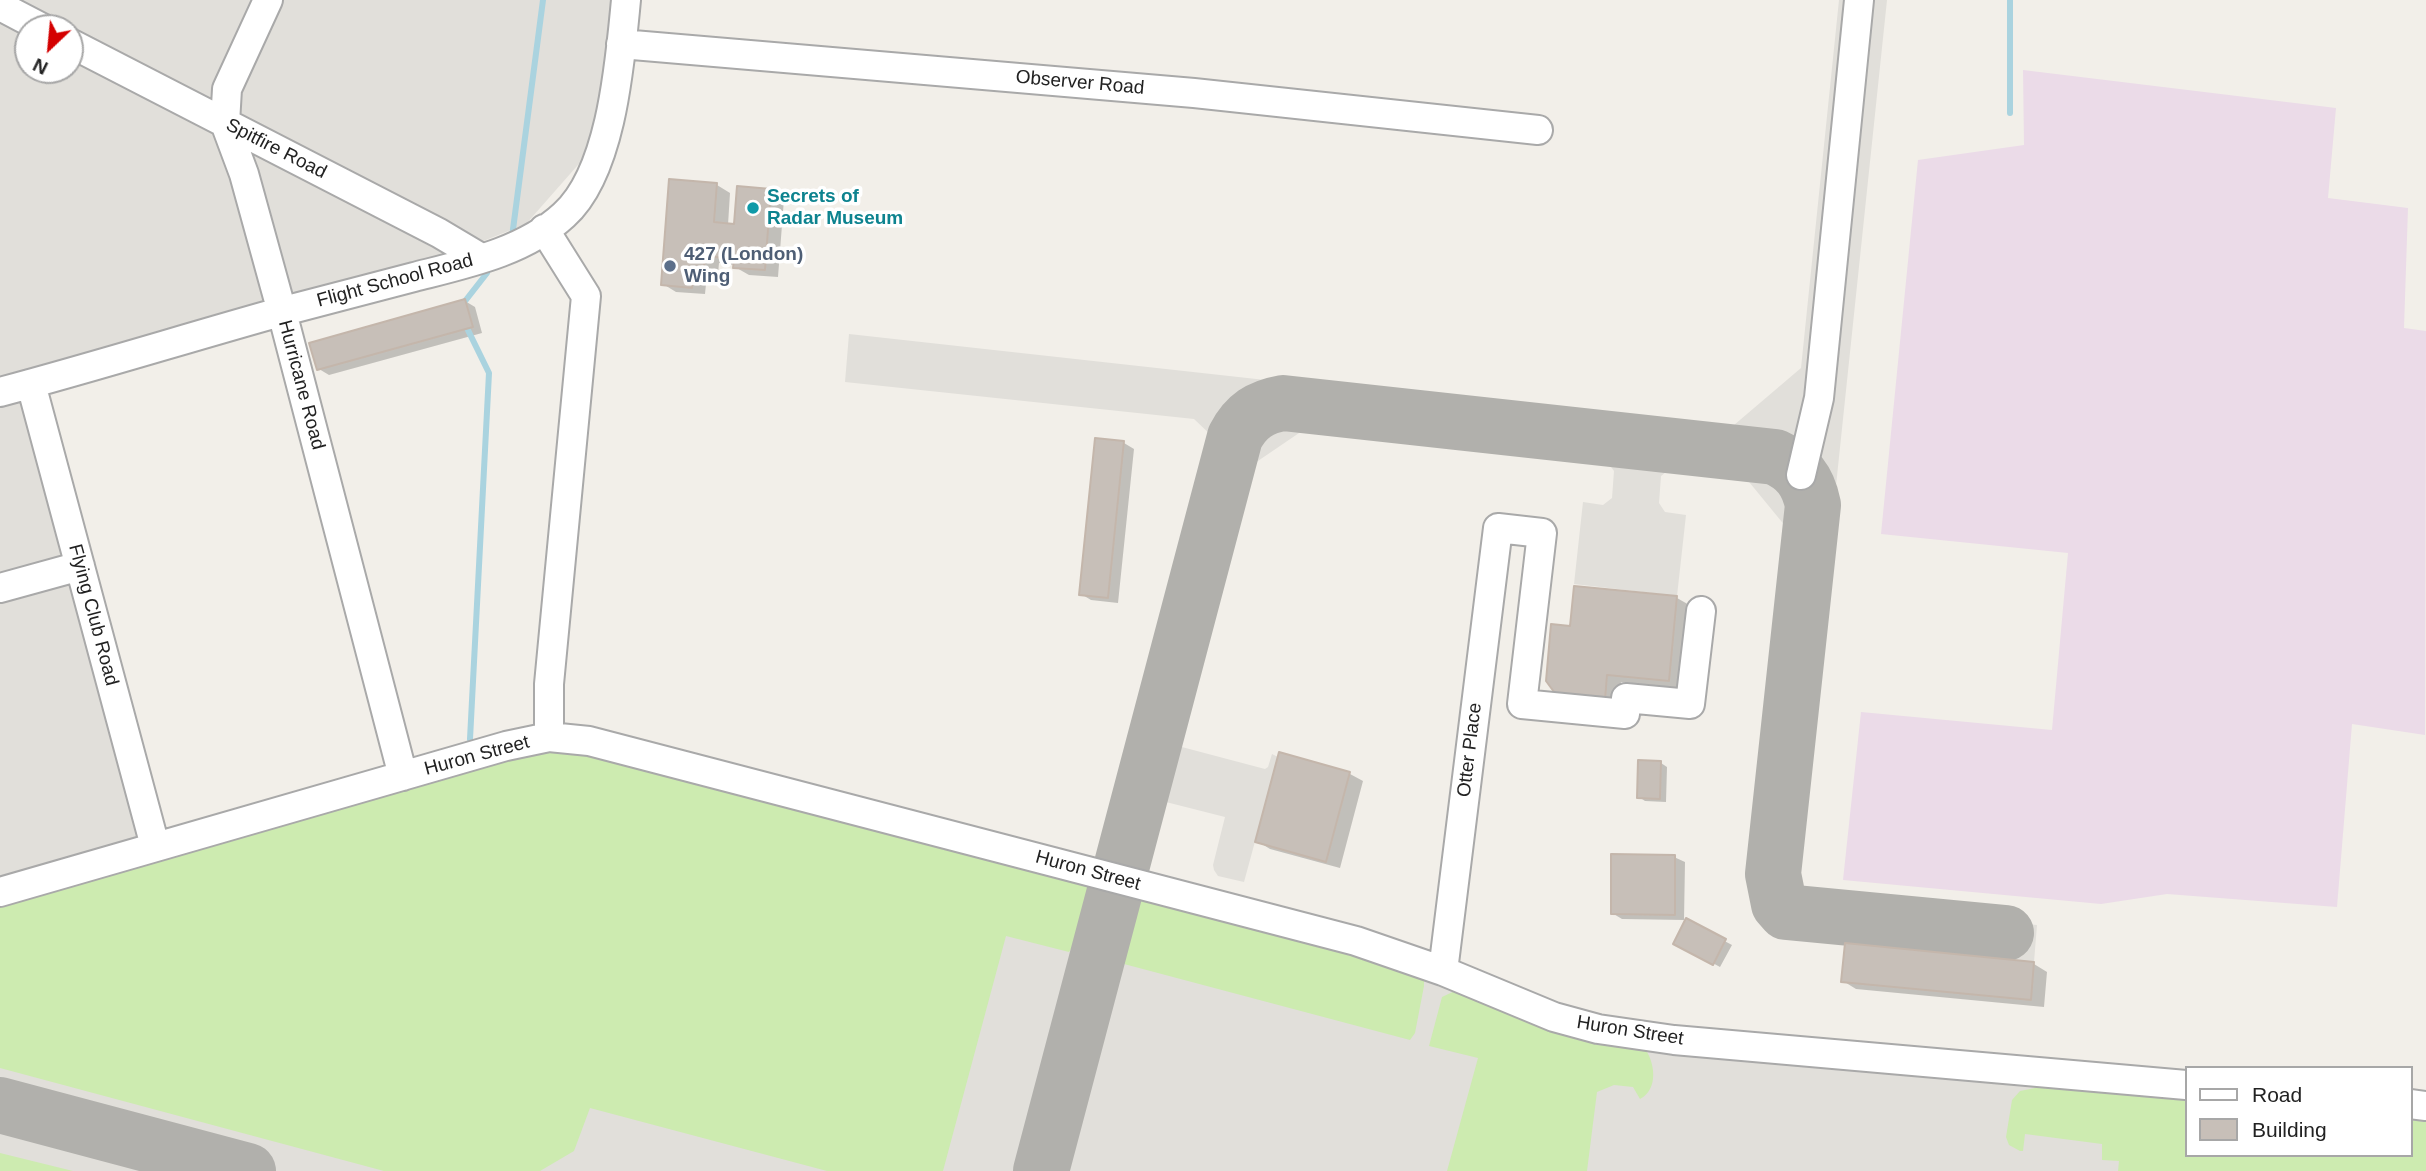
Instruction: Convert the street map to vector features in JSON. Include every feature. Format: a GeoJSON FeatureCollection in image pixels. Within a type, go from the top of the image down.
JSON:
{"type":"FeatureCollection","features":[{"type":"Feature","properties":{"kind":"street","name":"Hurricane Road"},"geometry":{"type":"LineString","coordinates":[[268,0],[227,89],[225,123],[244,174],[282,312],[403,776]]}},
{"type":"Feature","properties":{"kind":"street","name":"Flight School Road"},"geometry":{"type":"LineString","coordinates":[[0,392],[481,258],[526,242],[565,214],[589,181],[605,142],[626,0]]}},
{"type":"Feature","properties":{"kind":"street"},"geometry":{"type":"LineString","coordinates":[[1801,475],[1819,398],[1859,0]]}},
{"type":"Feature","properties":{"kind":"street","name":"Observer Road"},"geometry":{"type":"LineString","coordinates":[[621,44],[1194,93],[1538,130]]}},
{"type":"Feature","properties":{"kind":"street","name":"Spitfire Road"},"geometry":{"type":"LineString","coordinates":[[84,50],[439,233],[481,258]]}},
{"type":"Feature","properties":{"kind":"street"},"geometry":{"type":"LineString","coordinates":[[544,229],[586,296],[549,684],[549,737]]}},
{"type":"Feature","properties":{"kind":"street","name":"Flying Club Road"},"geometry":{"type":"LineString","coordinates":[[31,384],[155,846]]}},
{"type":"Feature","properties":{"kind":"street","name":"Otter Place"},"geometry":{"type":"LineString","coordinates":[[1443,971],[1498,528],[1542,533],[1532,621]]}},
{"type":"Feature","properties":{"kind":"street"},"geometry":{"type":"LineString","coordinates":[[0,588],[80,566]]}},
{"type":"Feature","properties":{"kind":"street"},"geometry":{"type":"LineString","coordinates":[[1476,700],[1625,714],[1626,698],[1690,704],[1702,611]]}},
{"type":"Feature","properties":{"kind":"street"},"geometry":{"type":"LineString","coordinates":[[1487,617],[1532,621],[1522,704]]}},
{"type":"Feature","properties":{"kind":"street","name":"Huron Street"},"geometry":{"type":"LineString","coordinates":[[0,892],[506,746],[549,737],[589,741],[1356,942],[1443,971],[1554,1017],[1598,1029],[1674,1040],[2184,1085]]}},
{"type":"Feature","properties":{"kind":"shaded area"},"geometry":{"type":"Polygon","coordinates":[[[0,0],[619,0],[592,149],[526,224],[433,261],[31,375],[161,830],[532,728],[1094,882],[1213,437],[1194,419],[845,382],[849,334],[1727,431],[1801,368],[1839,0],[1887,0],[1793,895],[1801,904],[2037,925],[2034,962],[1845,943],[1846,928],[1769,922],[1770,892],[1748,890],[1786,527],[1745,477],[1670,469],[1661,476],[1659,503],[1665,512],[1686,515],[1677,596],[1574,584],[1583,502],[1603,505],[1612,498],[1614,471],[1608,463],[1302,431],[1252,465],[1178,746],[1265,769],[1272,754],[1278,757],[1244,882],[1218,876],[1214,870],[1225,817],[1162,801],[1138,895],[1584,1018],[2184,1078],[2184,1157],[2412,1157],[2412,1101],[2426,1103],[2426,1171],[0,1171],[0,0]]]}},
{"type":"Feature","properties":{"kind":"shaded area"},"geometry":{"type":"Polygon","coordinates":[[[2023,70],[2336,108],[2328,198],[2408,208],[2404,328],[2426,331],[2425,735],[2352,724],[2337,907],[2167,894],[2101,904],[1843,880],[1861,712],[2052,730],[2068,553],[1881,534],[1918,160],[2024,145],[2023,70]]]}},
{"type":"Feature","properties":{"kind":"green space"},"geometry":{"type":"Polygon","coordinates":[[[558,751],[591,752],[1083,883],[1091,892],[1079,937],[1069,952],[1006,936],[943,1171],[827,1171],[590,1108],[574,1151],[540,1171],[384,1171],[0,1068],[0,900],[498,761],[558,751]]]}},
{"type":"Feature","properties":{"kind":"green space"},"geometry":{"type":"Polygon","coordinates":[[[1138,894],[1421,975],[1424,986],[1415,1033],[1410,1040],[1124,964],[1121,955],[1138,894]]]}},
{"type":"Feature","properties":{"kind":"green space"},"geometry":{"type":"Polygon","coordinates":[[[1461,988],[1644,1047],[1653,1067],[1653,1082],[1646,1095],[1640,1099],[1633,1087],[1614,1085],[1597,1092],[1587,1171],[1447,1171],[1478,1058],[1429,1046],[1442,997],[1461,988]]]}},
{"type":"Feature","properties":{"kind":"green space"},"geometry":{"type":"Polygon","coordinates":[[[2040,1087],[2184,1099],[2184,1157],[2412,1157],[2412,1120],[2426,1122],[2426,1171],[2118,1171],[2119,1161],[2102,1160],[2102,1144],[2025,1134],[2023,1151],[2009,1145],[2006,1137],[2012,1100],[2020,1091],[2040,1087]]]}},
{"type":"Feature","properties":{"kind":"green space"},"geometry":{"type":"Polygon","coordinates":[[[0,1153],[73,1171],[0,1171],[0,1153]]]}},
{"type":"Feature","properties":{"kind":"building"},"geometry":{"type":"Polygon","coordinates":[[[669,179],[717,183],[714,222],[734,224],[737,186],[771,189],[765,270],[733,268],[734,259],[705,256],[703,278],[692,277],[692,288],[661,285],[669,179]]]}},
{"type":"Feature","properties":{"kind":"building"},"geometry":{"type":"Polygon","coordinates":[[[465,299],[473,327],[317,370],[309,343],[465,299]]]}},
{"type":"Feature","properties":{"kind":"building"},"geometry":{"type":"Polygon","coordinates":[[[1095,438],[1124,441],[1108,598],[1079,595],[1095,438]]]}},
{"type":"Feature","properties":{"kind":"building"},"geometry":{"type":"Polygon","coordinates":[[[1574,586],[1677,596],[1669,681],[1607,675],[1605,700],[1557,696],[1546,681],[1551,624],[1570,626],[1574,586]]]}},
{"type":"Feature","properties":{"kind":"building"},"geometry":{"type":"Polygon","coordinates":[[[1279,752],[1350,772],[1326,862],[1255,842],[1279,752]]]}},
{"type":"Feature","properties":{"kind":"building"},"geometry":{"type":"Polygon","coordinates":[[[1638,760],[1661,761],[1660,799],[1637,798],[1638,760]]]}},
{"type":"Feature","properties":{"kind":"building"},"geometry":{"type":"Polygon","coordinates":[[[1611,854],[1675,855],[1675,915],[1611,914],[1611,854]]]}},
{"type":"Feature","properties":{"kind":"building"},"geometry":{"type":"Polygon","coordinates":[[[1686,918],[1726,939],[1713,965],[1673,944],[1686,918]]]}},
{"type":"Feature","properties":{"kind":"building"},"geometry":{"type":"Polygon","coordinates":[[[1845,943],[2034,962],[2031,1000],[1841,982],[1845,943]]]}},
{"type":"Feature","properties":{"kind":"waterway"},"geometry":{"type":"LineString","coordinates":[[512,237],[543,0]]}},
{"type":"Feature","properties":{"kind":"waterway"},"geometry":{"type":"LineString","coordinates":[[2010,0],[2010,113]]}},
{"type":"Feature","properties":{"kind":"waterway"},"geometry":{"type":"LineString","coordinates":[[462,305],[487,273]]}},
{"type":"Feature","properties":{"kind":"waterway"},"geometry":{"type":"LineString","coordinates":[[465,324],[489,373],[470,739]]}},
{"type":"Feature","properties":{"kind":"taxiway"},"geometry":{"type":"LineString","coordinates":[[1041,1171],[1235,437],[1249,418],[1261,410],[1283,403],[1775,457],[1790,465],[1805,481],[1813,505],[1773,874],[1779,904],[1786,912],[2006,933]]}},
{"type":"Feature","properties":{"kind":"taxiway"},"geometry":{"type":"LineString","coordinates":[[0,1105],[248,1171]]}},
{"type":"Feature","properties":{"kind":"place","name":"Secrets of Radar Museum"},"geometry":{"type":"Point","coordinates":[753,208]}},
{"type":"Feature","properties":{"kind":"place","name":"427 (London) Wing"},"geometry":{"type":"Point","coordinates":[670,266]}}]}
